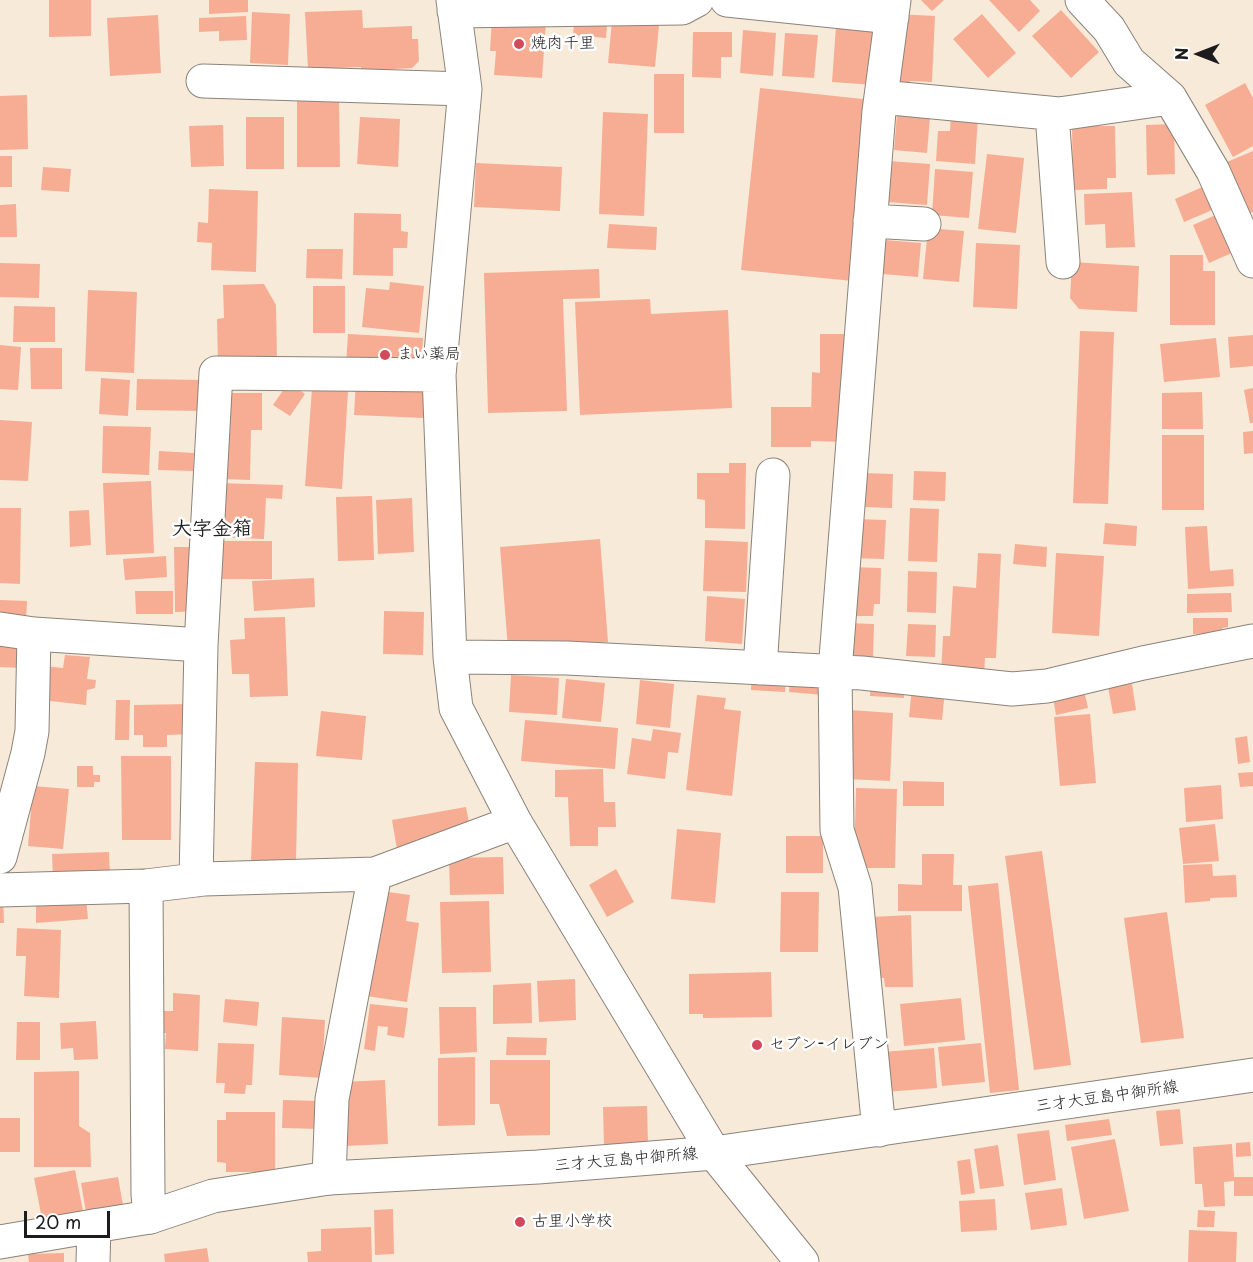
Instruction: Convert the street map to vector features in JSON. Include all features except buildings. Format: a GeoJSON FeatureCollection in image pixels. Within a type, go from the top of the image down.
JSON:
{"type":"FeatureCollection","features":[{"type":"Feature","properties":{"kind":"street"},"geometry":{"type":"LineString","coordinates":[[697,0],[682,8],[454,6],[465,89],[439,375],[450,657],[456,708],[515,822],[714,1153],[802,1262]]}},
{"type":"Feature","properties":{"kind":"street"},"geometry":{"type":"LineString","coordinates":[[727,0],[893,9],[881,97],[870,221],[835,671],[837,830],[855,887],[879,1130]]}},
{"type":"Feature","properties":{"kind":"street"},"geometry":{"type":"LineString","coordinates":[[1082,0],[1109,28],[1129,62],[1170,98],[1213,171],[1253,261]]}},
{"type":"Feature","properties":{"kind":"street"},"geometry":{"type":"LineString","coordinates":[[203,81],[465,89]]}},
{"type":"Feature","properties":{"kind":"street"},"geometry":{"type":"LineString","coordinates":[[881,97],[1052,114],[1170,98]]}},
{"type":"Feature","properties":{"kind":"street"},"geometry":{"type":"LineString","coordinates":[[1052,114],[1063,262]]}},
{"type":"Feature","properties":{"kind":"street"},"geometry":{"type":"LineString","coordinates":[[870,221],[924,224]]}},
{"type":"Feature","properties":{"kind":"street"},"geometry":{"type":"LineString","coordinates":[[196,880],[201,645],[216,373],[439,375]]}},
{"type":"Feature","properties":{"kind":"street"},"geometry":{"type":"LineString","coordinates":[[760,668],[773,475]]}},
{"type":"Feature","properties":{"kind":"street"},"geometry":{"type":"LineString","coordinates":[[0,629],[34,634],[201,645]]}},
{"type":"Feature","properties":{"kind":"street"},"geometry":{"type":"LineString","coordinates":[[0,857],[32,731],[34,634]]}},
{"type":"Feature","properties":{"kind":"street"},"geometry":{"type":"LineString","coordinates":[[450,657],[567,658],[835,671],[1012,689],[1047,686],[1143,663],[1253,641]]}},
{"type":"Feature","properties":{"kind":"street"},"geometry":{"type":"LineString","coordinates":[[0,890],[146,886],[196,880],[375,874],[515,822]]}},
{"type":"Feature","properties":{"kind":"street"},"geometry":{"type":"LineString","coordinates":[[329,1178],[332,1099],[375,874]]}},
{"type":"Feature","properties":{"kind":"street"},"geometry":{"type":"LineString","coordinates":[[146,886],[150,1217]]}},
{"type":"Feature","properties":{"kind":"street","name":"三才大豆島中御所線"},"geometry":{"type":"LineString","coordinates":[[0,1242],[150,1217],[213,1196],[329,1178],[538,1167],[714,1153],[1253,1076]]}},
{"type":"Feature","properties":{"kind":"street"},"geometry":{"type":"LineString","coordinates":[[93,1262],[94,1226]]}},
{"type":"Feature","properties":{"kind":"street"},"geometry":{"type":"LineString","coordinates":[[776,1231],[793,1262]]}},
{"type":"Feature","properties":{"kind":"place","name":"焼肉千里"},"geometry":{"type":"Point","coordinates":[519,44]}},
{"type":"Feature","properties":{"kind":"place","name":"まい薬局"},"geometry":{"type":"Point","coordinates":[385,355]}},
{"type":"Feature","properties":{"kind":"place","name":"セブン-イレブン"},"geometry":{"type":"Point","coordinates":[757,1045]}},
{"type":"Feature","properties":{"kind":"place","name":"古里小学校"},"geometry":{"type":"Point","coordinates":[520,1222]}},
{"type":"Feature","properties":{"kind":"district","name":"大字金箱"},"geometry":{"type":"Point","coordinates":[212,529]}}]}
